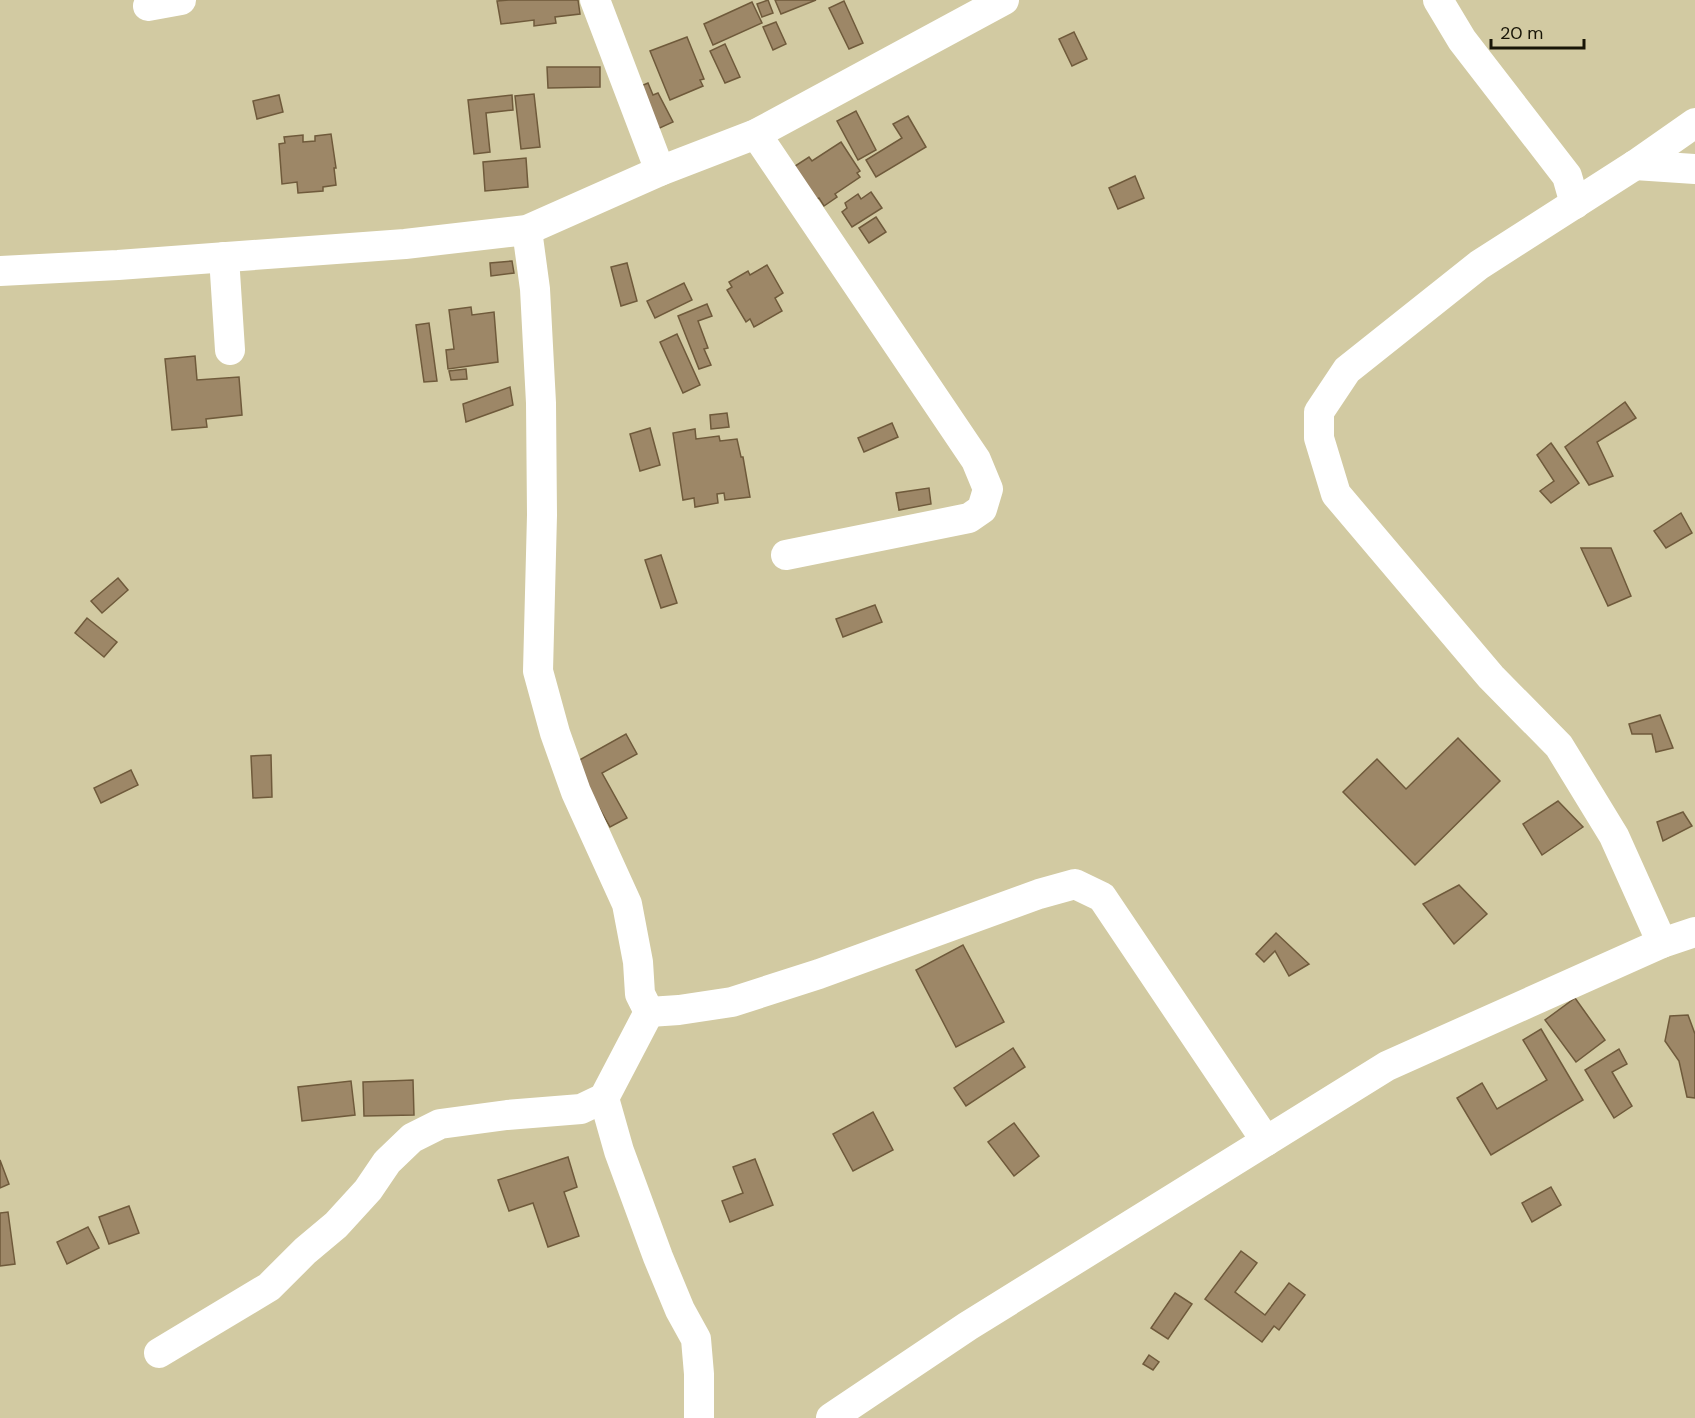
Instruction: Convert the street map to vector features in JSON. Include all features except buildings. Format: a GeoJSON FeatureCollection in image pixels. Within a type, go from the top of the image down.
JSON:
{"type":"FeatureCollection","features":[{"type":"Feature","properties":{"kind":"street"},"geometry":{"type":"LineString","coordinates":[[148,6],[181,0]]}},
{"type":"Feature","properties":{"kind":"street"},"geometry":{"type":"LineString","coordinates":[[595,0],[660,171]]}},
{"type":"Feature","properties":{"kind":"street"},"geometry":{"type":"LineString","coordinates":[[0,271],[405,244],[527,231],[660,171],[756,134],[1004,0]]}},
{"type":"Feature","properties":{"kind":"street"},"geometry":{"type":"LineString","coordinates":[[1438,0],[1462,40],[1568,176],[1575,204]]}},
{"type":"Feature","properties":{"kind":"street"},"geometry":{"type":"LineString","coordinates":[[1662,943],[1614,836],[1559,746],[1491,677],[1336,494],[1318,438],[1319,412],[1347,370],[1479,265],[1635,165],[1695,123]]}},
{"type":"Feature","properties":{"kind":"street"},"geometry":{"type":"LineString","coordinates":[[756,134],[976,460],[988,489],[982,509],[969,518],[786,555]]}},
{"type":"Feature","properties":{"kind":"street"},"geometry":{"type":"LineString","coordinates":[[1635,165],[1695,169]]}},
{"type":"Feature","properties":{"kind":"street"},"geometry":{"type":"LineString","coordinates":[[527,231],[535,289],[541,403],[542,515],[538,671],[555,733],[576,792],[627,904],[638,962],[640,994],[649,1012]]}},
{"type":"Feature","properties":{"kind":"street"},"geometry":{"type":"LineString","coordinates":[[224,257],[230,350]]}},
{"type":"Feature","properties":{"kind":"street"},"geometry":{"type":"LineString","coordinates":[[649,1012],[732,1002],[819,975],[1039,894],[1075,884],[1102,897],[1266,1141]]}},
{"type":"Feature","properties":{"kind":"street"},"geometry":{"type":"LineString","coordinates":[[831,1418],[968,1326],[1387,1066],[1662,943],[1695,932]]}},
{"type":"Feature","properties":{"kind":"street"},"geometry":{"type":"LineString","coordinates":[[159,1353],[269,1287],[305,1251],[336,1225],[368,1190],[387,1162],[412,1138],[440,1124],[580,1108],[604,1098],[649,1012]]}},
{"type":"Feature","properties":{"kind":"street"},"geometry":{"type":"LineString","coordinates":[[604,1098],[620,1151],[658,1257],[680,1310],[696,1339],[699,1418]]}}]}
